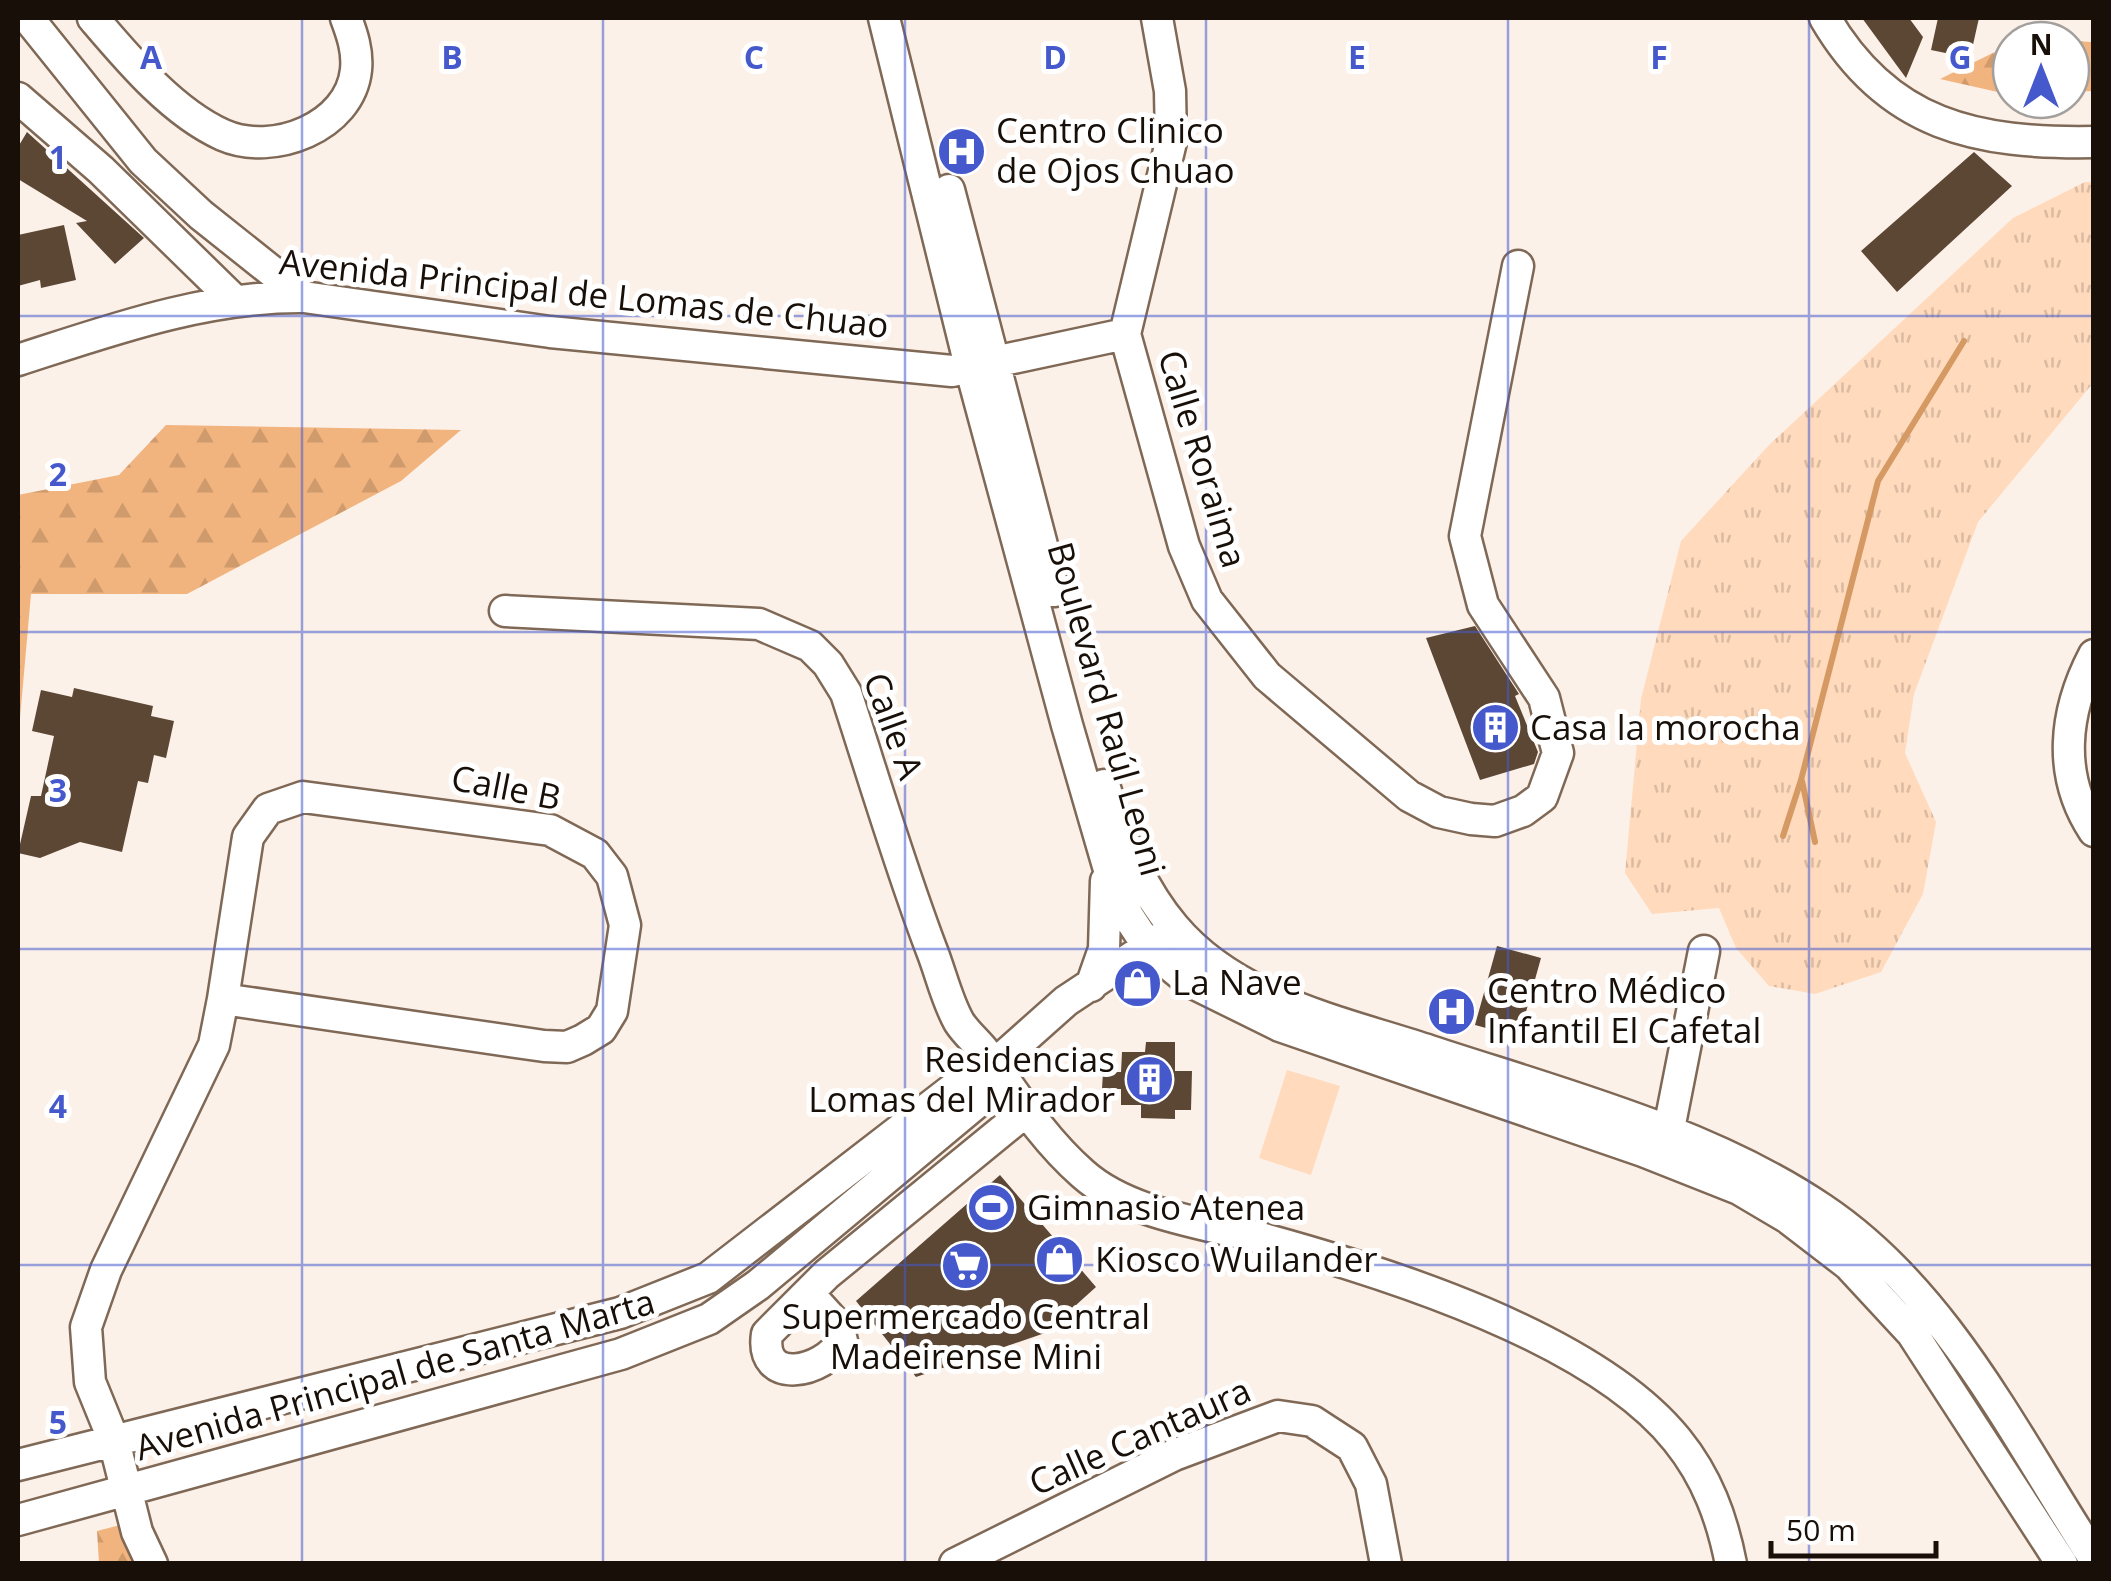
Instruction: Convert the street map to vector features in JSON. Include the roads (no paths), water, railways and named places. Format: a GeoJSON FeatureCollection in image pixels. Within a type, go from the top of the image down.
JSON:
{"type":"FeatureCollection","features":[{"type":"Feature","properties":{"kind":"street"},"geometry":{"type":"LineString","coordinates":[[28,18],[143,160],[201,215],[304,298]]}},
{"type":"Feature","properties":{"kind":"street"},"geometry":{"type":"LineString","coordinates":[[93,18],[125,56],[181,106],[225,136],[254,140],[288,140],[318,126],[341,108],[356,72],[355,42],[346,18]]}},
{"type":"Feature","properties":{"kind":"street","name":"Boulevard Raúl Leoni"},"geometry":{"type":"LineString","coordinates":[[884,18],[1108,797],[1130,854],[1175,928],[1238,980],[1284,1003],[1668,1134],[1792,1190],[1859,1235],[1899,1270],[1934,1310],[2094,1558]]}},
{"type":"Feature","properties":{"kind":"street","name":"Boulevard Raúl Leoni"},"geometry":{"type":"LineString","coordinates":[[903,18],[981,364],[1108,866],[1128,916],[1149,948],[1189,981],[1280,1026],[1643,1151],[1738,1189],[1788,1218],[1848,1265],[1912,1333],[2062,1564]]}},
{"type":"Feature","properties":{"kind":"street","name":"Calle Roraima"},"geometry":{"type":"LineString","coordinates":[[1156,18],[1170,91],[1171,142],[1125,334],[1184,546],[1207,600],[1234,639],[1328,732],[1409,796],[1439,812],[1495,821],[1523,811],[1542,797],[1553,778],[1558,753],[1544,698],[1484,605],[1466,536],[1518,266]]}},
{"type":"Feature","properties":{"kind":"street"},"geometry":{"type":"LineString","coordinates":[[1825,18],[1853,58],[1880,85],[1910,110],[1938,123],[1969,134],[2013,141],[2094,142]]}},
{"type":"Feature","properties":{"kind":"street"},"geometry":{"type":"LineString","coordinates":[[18,98],[101,170],[234,300]]}},
{"type":"Feature","properties":{"kind":"street","name":"Avenida Principal de Lomas de Chuao"},"geometry":{"type":"LineString","coordinates":[[18,360],[148,319],[234,300],[304,298],[550,332],[952,371],[1125,334]]}},
{"type":"Feature","properties":{"kind":"street","name":"Calle A"},"geometry":{"type":"LineString","coordinates":[[506,611],[760,624],[810,646],[828,664],[846,693],[917,913],[960,1022],[1025,1112],[1086,1177],[1114,1194],[1335,1258],[1452,1301],[1527,1335],[1606,1379],[1640,1404],[1676,1440],[1712,1494],[1731,1564]]}},
{"type":"Feature","properties":{"kind":"street"},"geometry":{"type":"LineString","coordinates":[[2094,654],[2070,716],[2068,751],[2071,787],[2094,831]]}},
{"type":"Feature","properties":{"kind":"street","name":"Calle B"},"geometry":{"type":"LineString","coordinates":[[152,1564],[114,1441],[90,1382],[86,1358],[92,1304],[214,1045],[242,854],[256,821],[285,800],[326,797],[550,830],[595,854],[612,876],[620,898],[625,925],[612,1011],[601,1029],[567,1047],[223,999]]}},
{"type":"Feature","properties":{"kind":"street"},"geometry":{"type":"LineString","coordinates":[[1091,986],[1104,949],[1108,866]]}},
{"type":"Feature","properties":{"kind":"street","name":"Avenida Principal de Santa Marta"},"geometry":{"type":"LineString","coordinates":[[18,1465],[671,1296],[738,1257],[962,1082],[993,1066],[1019,1040],[1175,928]]}},
{"type":"Feature","properties":{"kind":"street"},"geometry":{"type":"LineString","coordinates":[[1668,1134],[1704,951]]}},
{"type":"Feature","properties":{"kind":"street","name":"Avenida Principal de Santa Marta"},"geometry":{"type":"LineString","coordinates":[[18,1520],[653,1344],[709,1320],[980,1100],[993,1066]]}},
{"type":"Feature","properties":{"kind":"street"},"geometry":{"type":"LineString","coordinates":[[802,1248],[817,1284],[1025,1112]]}},
{"type":"Feature","properties":{"kind":"street","name":"Calle Cantaura"},"geometry":{"type":"LineString","coordinates":[[955,1564],[1174,1455],[1259,1421],[1294,1416],[1326,1428],[1352,1447],[1361,1461],[1371,1484],[1386,1564]]}},
{"type":"Feature","properties":{"kind":"waterway"},"geometry":{"type":"LineString","coordinates":[[1783,836],[1878,481],[1964,341]]}},
{"type":"Feature","properties":{"kind":"waterway"},"geometry":{"type":"LineString","coordinates":[[1802,781],[1815,842]]}},
{"type":"Feature","properties":{"kind":"place","name":"Centro Clinico de Ojos Chuao"},"geometry":{"type":"Point","coordinates":[961,151]}},
{"type":"Feature","properties":{"kind":"place","name":"Casa la morocha"},"geometry":{"type":"Point","coordinates":[1495,728]}},
{"type":"Feature","properties":{"kind":"place","name":"La Nave"},"geometry":{"type":"Point","coordinates":[1137,983]}},
{"type":"Feature","properties":{"kind":"place","name":"Centro Médico Infantil El Cafetal"},"geometry":{"type":"Point","coordinates":[1452,1011]}},
{"type":"Feature","properties":{"kind":"place","name":"Residencias Lomas del Mirador"},"geometry":{"type":"Point","coordinates":[1150,1080]}},
{"type":"Feature","properties":{"kind":"place","name":"Gimnasio Atenea"},"geometry":{"type":"Point","coordinates":[992,1208]}},
{"type":"Feature","properties":{"kind":"place","name":"Kiosco Wuilander"},"geometry":{"type":"Point","coordinates":[1060,1260]}},
{"type":"Feature","properties":{"kind":"place","name":"Supermercado Central Madeirense Mini"},"geometry":{"type":"Point","coordinates":[966,1265]}}]}
